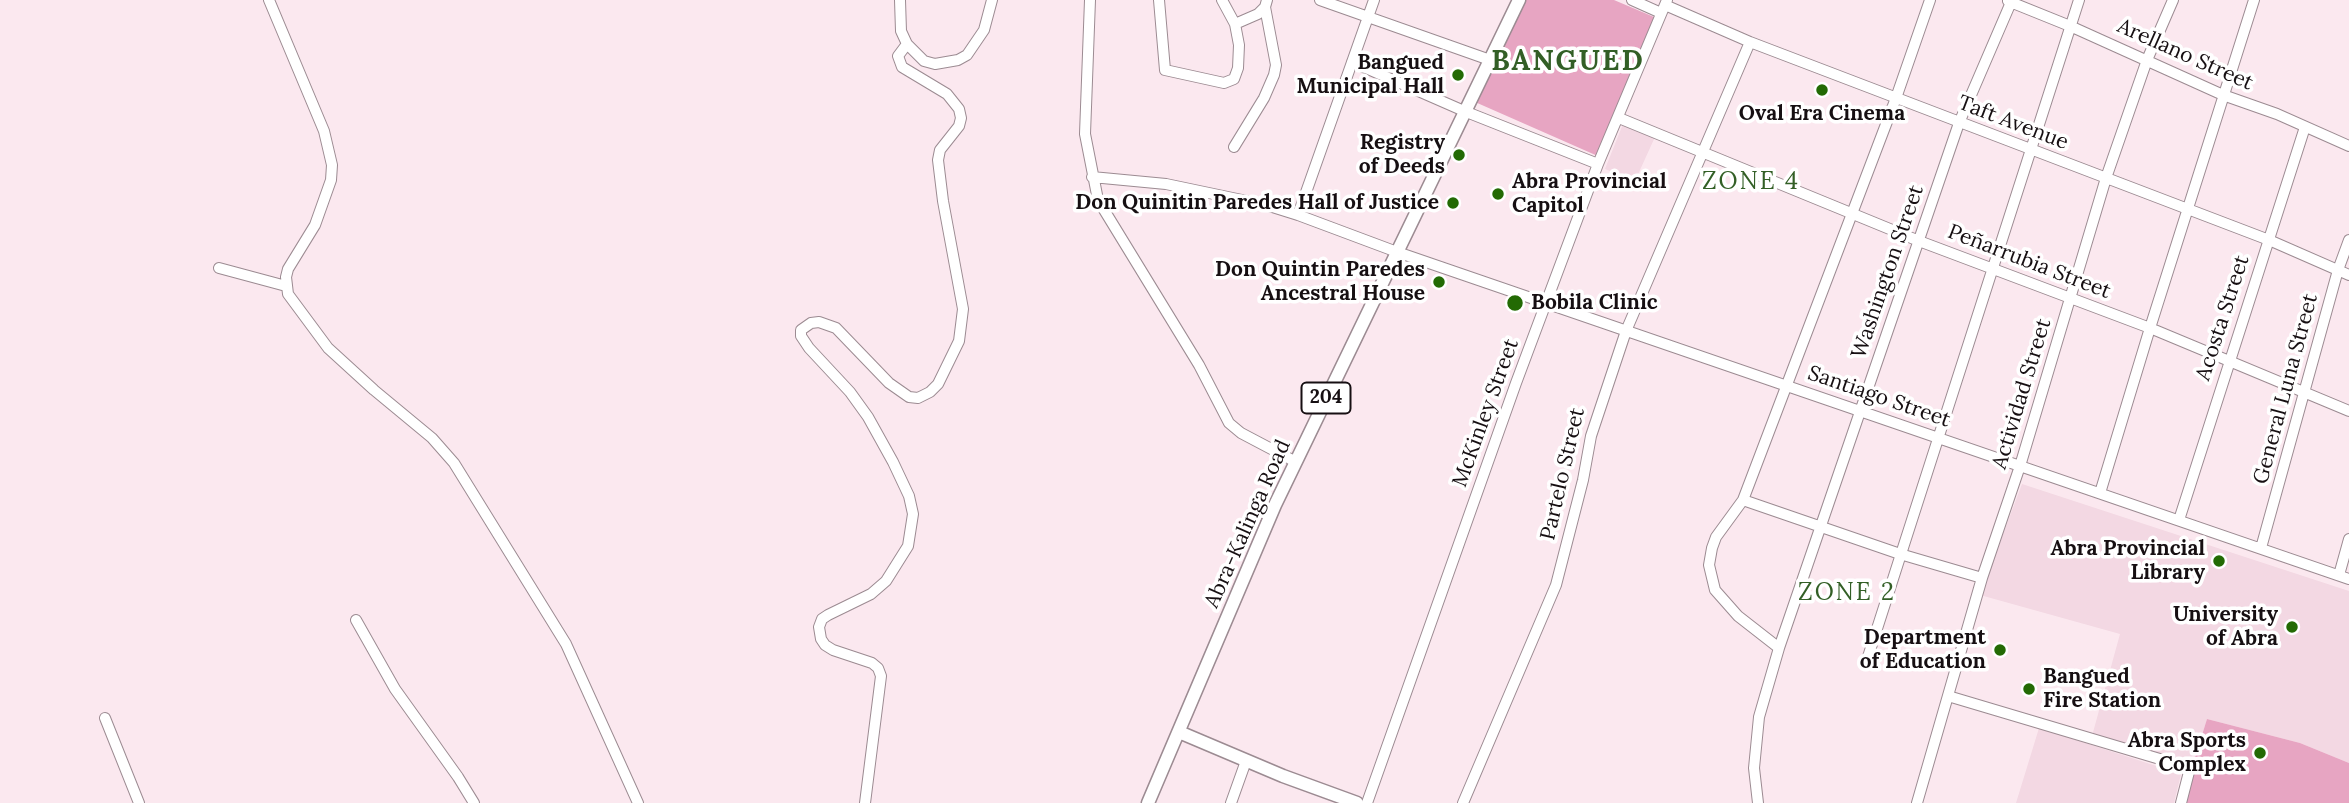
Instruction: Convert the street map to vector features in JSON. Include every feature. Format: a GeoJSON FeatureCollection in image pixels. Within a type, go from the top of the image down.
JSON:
{"type":"FeatureCollection","features":[{"type":"Feature","properties":{"kind":"main road","name":"Abra-Kalinga Road"},"geometry":{"type":"LineString","coordinates":[[1148,803],[1296,462],[1518,0]]}},
{"type":"Feature","properties":{"kind":"main road"},"geometry":{"type":"LineString","coordinates":[[1179,732],[1246,761],[1357,803]]}},
{"type":"Feature","properties":{"kind":"street"},"geometry":{"type":"LineString","coordinates":[[269,0],[324,131],[332,165],[331,180],[321,210],[309,238],[288,269],[286,286],[292,301],[328,348],[432,438],[454,463],[566,644],[638,803]]}},
{"type":"Feature","properties":{"kind":"street"},"geometry":{"type":"LineString","coordinates":[[900,0],[901,31],[907,44],[924,61],[935,64],[958,60],[976,44],[984,30],[992,0]]}},
{"type":"Feature","properties":{"kind":"street"},"geometry":{"type":"LineString","coordinates":[[1090,0],[1085,134],[1092,177],[1104,213],[1199,365],[1229,423],[1241,433],[1296,462]]}},
{"type":"Feature","properties":{"kind":"street"},"geometry":{"type":"LineString","coordinates":[[1159,0],[1164,66],[1170,73],[1218,82],[1231,81],[1238,68],[1239,45],[1235,24],[1222,0]]}},
{"type":"Feature","properties":{"kind":"street"},"geometry":{"type":"LineString","coordinates":[[1320,0],[1490,60]]}},
{"type":"Feature","properties":{"kind":"street"},"geometry":{"type":"LineString","coordinates":[[1298,215],[1374,0]]}},
{"type":"Feature","properties":{"kind":"street","name":"Taft Avenue"},"geometry":{"type":"LineString","coordinates":[[1632,0],[1664,6],[2031,151],[2269,240],[2349,275]]}},
{"type":"Feature","properties":{"kind":"street"},"geometry":{"type":"LineString","coordinates":[[1779,648],[1738,616],[1716,590],[1709,565],[1716,537],[1743,500],[1896,98],[1930,0]]}},
{"type":"Feature","properties":{"kind":"street"},"geometry":{"type":"LineString","coordinates":[[1867,663],[1937,437],[2079,0]]}},
{"type":"Feature","properties":{"kind":"street","name":"Actividad Street"},"geometry":{"type":"LineString","coordinates":[[1917,803],[1982,579],[2072,298],[2106,178],[2147,60],[2173,0]]}},
{"type":"Feature","properties":{"kind":"street"},"geometry":{"type":"LineString","coordinates":[[2100,493],[2254,0]]}},
{"type":"Feature","properties":{"kind":"street","name":"Arellano Street"},"geometry":{"type":"LineString","coordinates":[[2010,1],[2223,95],[2277,114],[2349,146]]}},
{"type":"Feature","properties":{"kind":"street","name":"Washington Street"},"geometry":{"type":"LineString","coordinates":[[1758,803],[1754,768],[1759,717],[1779,648],[1959,123],[2010,1]]}},
{"type":"Feature","properties":{"kind":"street"},"geometry":{"type":"LineString","coordinates":[[1235,24],[1258,14],[1266,4]]}},
{"type":"Feature","properties":{"kind":"street"},"geometry":{"type":"LineString","coordinates":[[1234,147],[1264,98],[1274,75],[1275,57],[1266,4]]}},
{"type":"Feature","properties":{"kind":"street","name":"McKinley Street"},"geometry":{"type":"LineString","coordinates":[[1367,803],[1598,164],[1664,6]]}},
{"type":"Feature","properties":{"kind":"street","name":"Partelo Street"},"geometry":{"type":"LineString","coordinates":[[1463,803],[1556,585],[1583,480],[1591,436],[1626,331],[1750,41]]}},
{"type":"Feature","properties":{"kind":"street"},"geometry":{"type":"LineString","coordinates":[[865,803],[881,676],[872,663],[825,645],[819,627],[828,615],[870,594],[886,581],[908,545],[913,514],[909,496],[868,417],[850,392],[808,348],[801,336],[802,330],[811,323],[819,322],[836,328],[889,383],[909,397],[918,398],[938,384],[959,341],[963,309],[938,160],[940,149],[959,125],[960,109],[947,94],[902,67],[898,56],[907,44]]}},
{"type":"Feature","properties":{"kind":"street"},"geometry":{"type":"LineString","coordinates":[[1352,62],[1464,111],[1598,164]]}},
{"type":"Feature","properties":{"kind":"street","name":"Peñarrubia Street"},"geometry":{"type":"LineString","coordinates":[[1619,118],[1701,154],[1919,241],[2150,328],[2349,411]]}},
{"type":"Feature","properties":{"kind":"street","name":"Acosta Street"},"geometry":{"type":"LineString","coordinates":[[2179,520],[2305,127]]}},
{"type":"Feature","properties":{"kind":"street","name":"Santiago Street"},"geometry":{"type":"LineString","coordinates":[[1092,177],[1166,184],[1266,205],[1298,215],[1397,252],[2344,577]]}},
{"type":"Feature","properties":{"kind":"street","name":"General Luna Street"},"geometry":{"type":"LineString","coordinates":[[2261,548],[2338,270],[2349,240]]}},
{"type":"Feature","properties":{"kind":"street"},"geometry":{"type":"LineString","coordinates":[[219,268],[286,286]]}},
{"type":"Feature","properties":{"kind":"street"},"geometry":{"type":"LineString","coordinates":[[1743,500],[1982,579]]}},
{"type":"Feature","properties":{"kind":"street"},"geometry":{"type":"LineString","coordinates":[[2344,577],[2349,539]]}},
{"type":"Feature","properties":{"kind":"street"},"geometry":{"type":"LineString","coordinates":[[356,620],[395,689],[474,803]]}},
{"type":"Feature","properties":{"kind":"street"},"geometry":{"type":"LineString","coordinates":[[1948,696],[2190,768],[2181,803]]}},
{"type":"Feature","properties":{"kind":"street"},"geometry":{"type":"LineString","coordinates":[[105,718],[139,803]]}},
{"type":"Feature","properties":{"kind":"street"},"geometry":{"type":"LineString","coordinates":[[1231,803],[1246,761]]}},
{"type":"Feature","properties":{"kind":"shaded area"},"geometry":{"type":"Polygon","coordinates":[[[1525,0],[1614,0],[1654,17],[1600,157],[1475,102],[1525,0]]]}},
{"type":"Feature","properties":{"kind":"shaded area"},"geometry":{"type":"Polygon","coordinates":[[[1623,124],[1655,137],[1635,181],[1605,169],[1623,124]]]}},
{"type":"Feature","properties":{"kind":"shaded area"},"geometry":{"type":"Polygon","coordinates":[[[2022,484],[2349,591],[2349,763],[2300,743],[2207,719],[2193,764],[2092,736],[2120,634],[1980,595],[2022,484]]]}},
{"type":"Feature","properties":{"kind":"shaded area","name":"Abra Sports Complex"},"geometry":{"type":"Polygon","coordinates":[[[2207,719],[2300,743],[2349,763],[2349,803],[2185,803],[2193,764],[2207,719]]]}},
{"type":"Feature","properties":{"kind":"shaded area"},"geometry":{"type":"Polygon","coordinates":[[[2039,728],[2181,774],[2174,803],[2016,803],[2039,728]]]}},
{"type":"Feature","properties":{"kind":"place","name":"Bangued Municipal Hall"},"geometry":{"type":"Point","coordinates":[1458,75]}},
{"type":"Feature","properties":{"kind":"place","name":"Oval Era Cinema"},"geometry":{"type":"Point","coordinates":[1822,90]}},
{"type":"Feature","properties":{"kind":"place","name":"Registry of Deeds"},"geometry":{"type":"Point","coordinates":[1459,155]}},
{"type":"Feature","properties":{"kind":"place","name":"Abra Provincial Capitol"},"geometry":{"type":"Point","coordinates":[1498,194]}},
{"type":"Feature","properties":{"kind":"place","name":"Don Quinitin Paredes Hall of Justice"},"geometry":{"type":"Point","coordinates":[1453,203]}},
{"type":"Feature","properties":{"kind":"place","name":"Don Quintin Paredes Ancestral House"},"geometry":{"type":"Point","coordinates":[1439,282]}},
{"type":"Feature","properties":{"kind":"place","name":"Bobila Clinic"},"geometry":{"type":"Point","coordinates":[1515,303]}},
{"type":"Feature","properties":{"kind":"place","name":"Abra Provincial Library"},"geometry":{"type":"Point","coordinates":[2219,561]}},
{"type":"Feature","properties":{"kind":"place","name":"University of Abra"},"geometry":{"type":"Point","coordinates":[2292,627]}},
{"type":"Feature","properties":{"kind":"place","name":"Department of Education"},"geometry":{"type":"Point","coordinates":[2000,650]}},
{"type":"Feature","properties":{"kind":"place","name":"Bangued Fire Station"},"geometry":{"type":"Point","coordinates":[2029,689]}},
{"type":"Feature","properties":{"kind":"place","name":"Abra Sports Complex"},"geometry":{"type":"Point","coordinates":[2260,753]}},
{"type":"Feature","properties":{"kind":"district","name":"BANGUED"},"geometry":{"type":"Point","coordinates":[1568,62]}},
{"type":"Feature","properties":{"kind":"district","name":"ZONE 4"},"geometry":{"type":"Point","coordinates":[1751,182]}},
{"type":"Feature","properties":{"kind":"district","name":"ZONE 2"},"geometry":{"type":"Point","coordinates":[1847,593]}}]}
